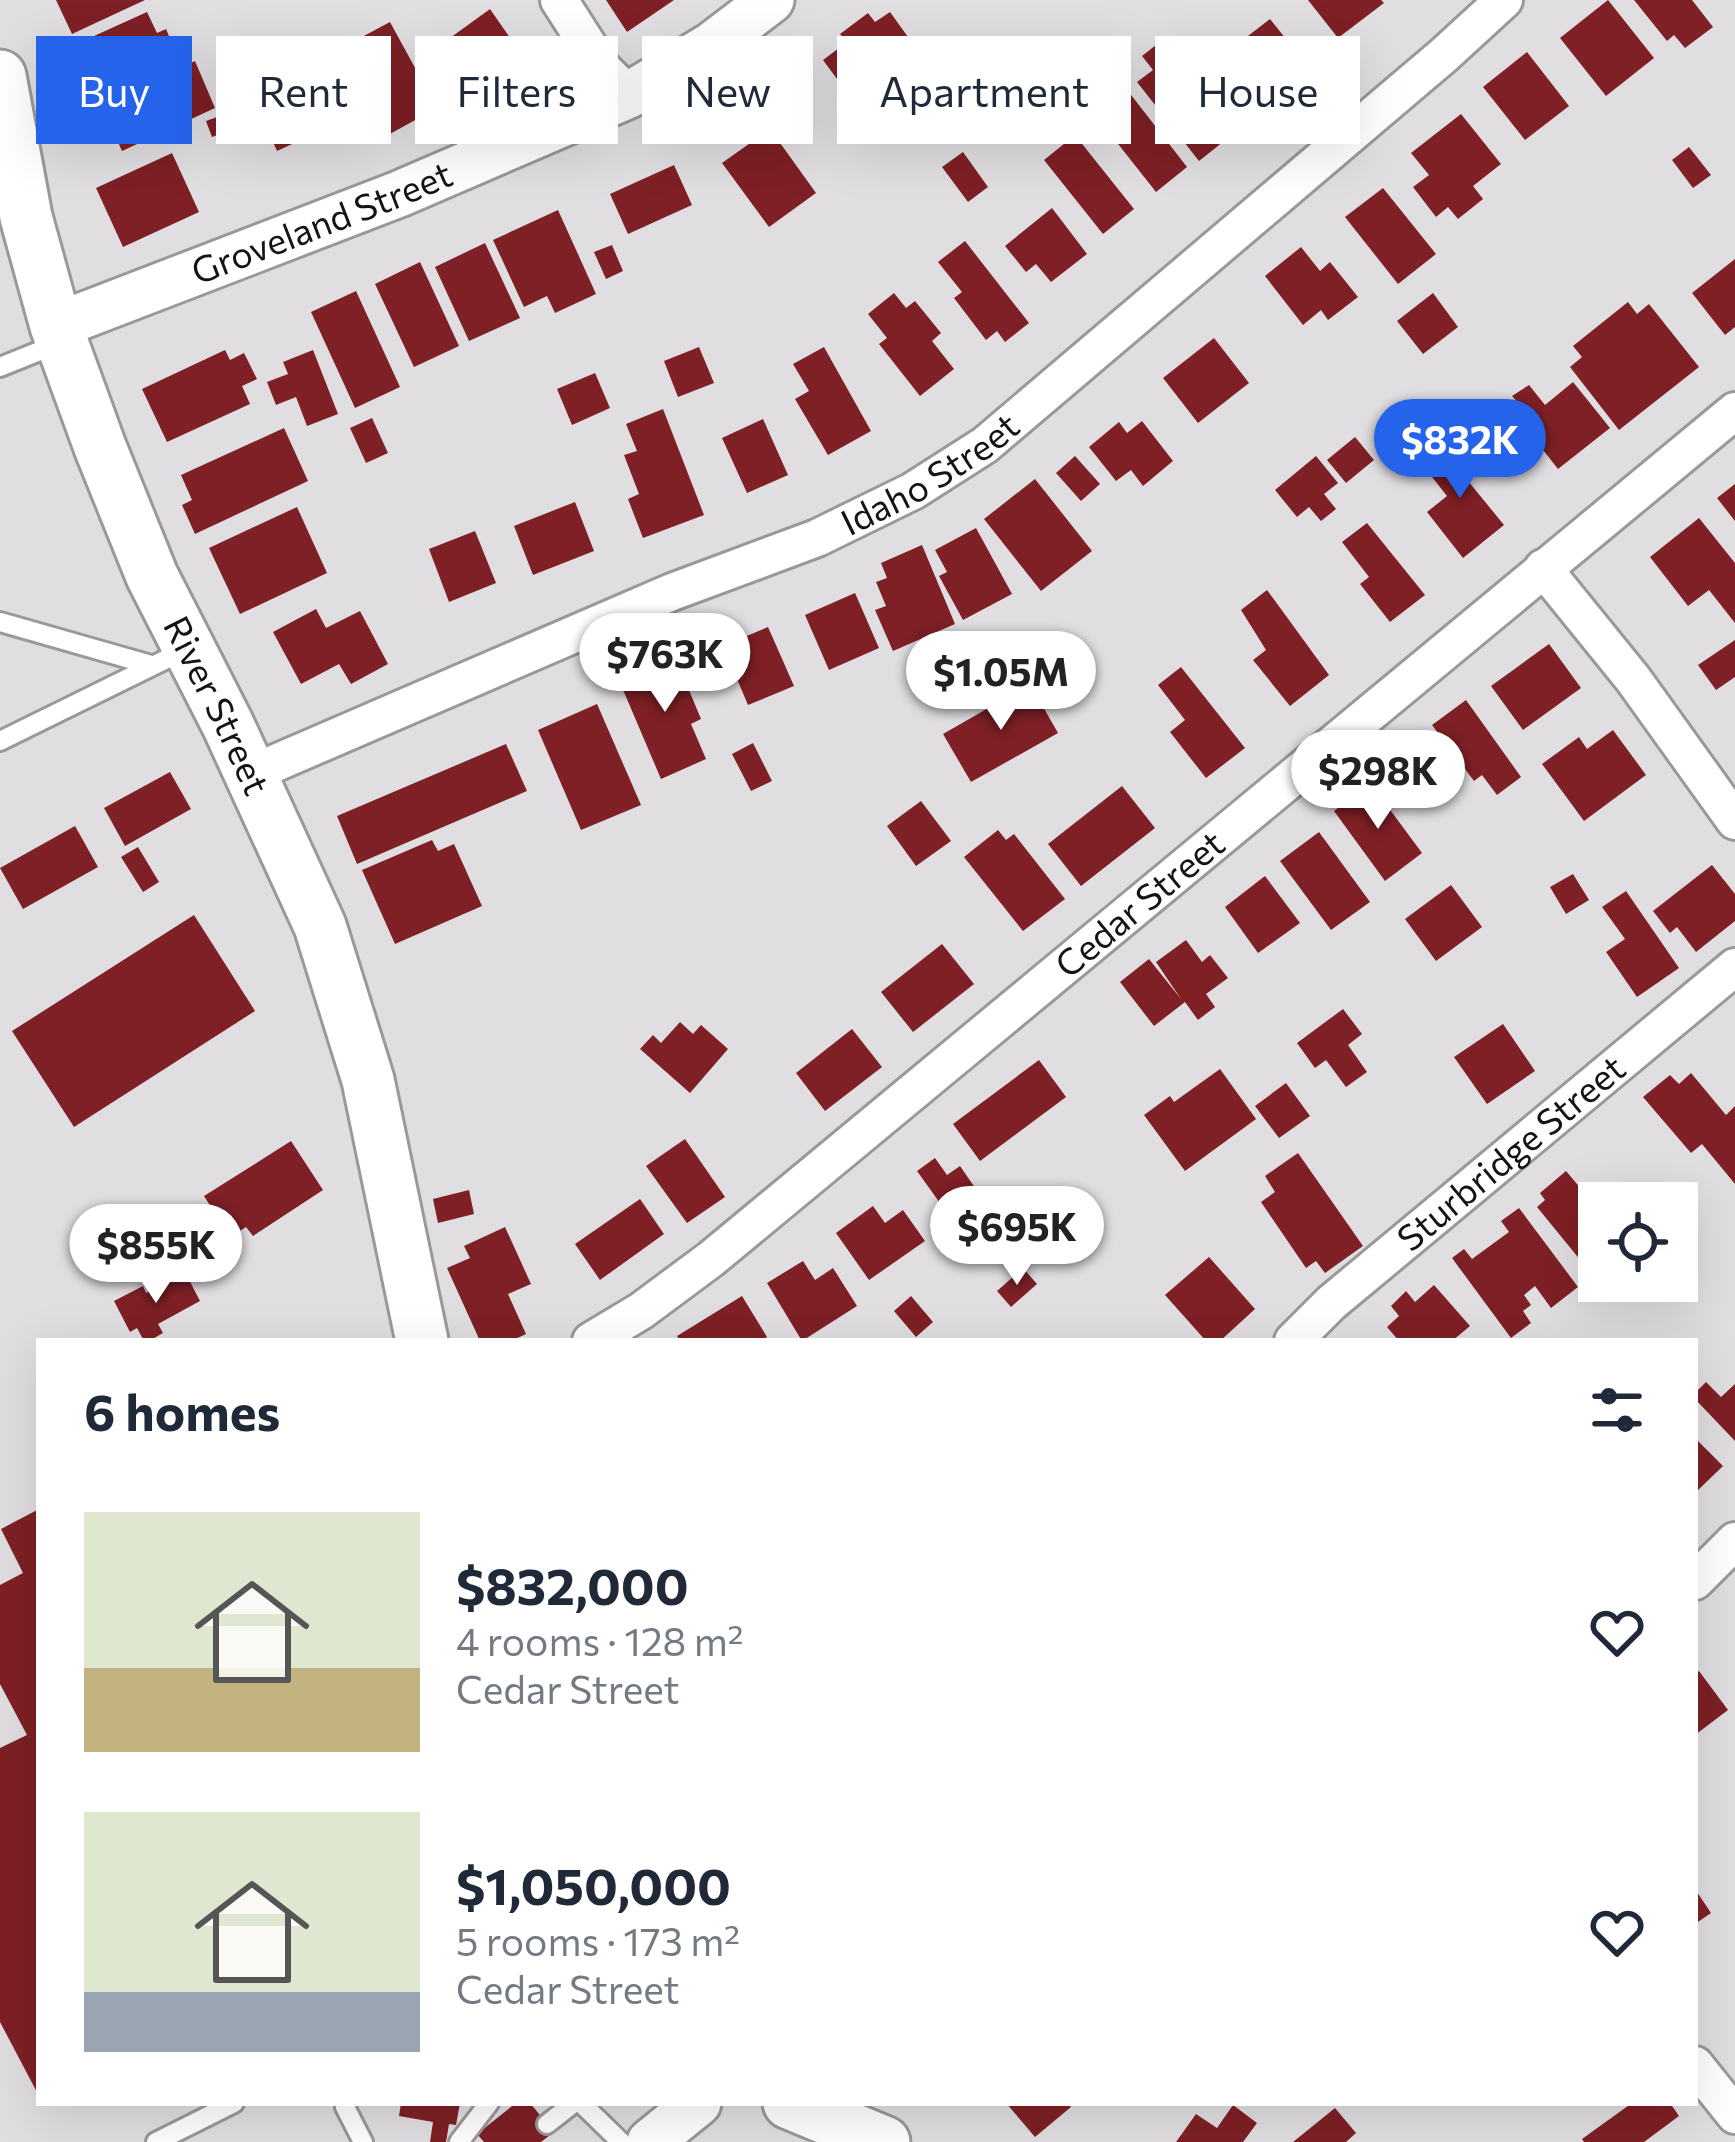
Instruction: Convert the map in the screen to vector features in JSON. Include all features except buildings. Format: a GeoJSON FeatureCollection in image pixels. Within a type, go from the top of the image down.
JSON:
{"type":"FeatureCollection","features":[{"type":"Feature","properties":{"kind":"main road","name":"River Street"},"geometry":{"type":"LineString","coordinates":[[0,76],[26,217],[59,334],[152,576],[170,656],[250,774],[320,926],[368,1080],[421,1338]]}},
{"type":"Feature","properties":{"kind":"main road"},"geometry":{"type":"LineString","coordinates":[[796,2106],[884,2142]]}},
{"type":"Feature","properties":{"kind":"street"},"geometry":{"type":"LineString","coordinates":[[559,0],[603,69],[629,95]]}},
{"type":"Feature","properties":{"kind":"street","name":"Groveland Street"},"geometry":{"type":"LineString","coordinates":[[59,334],[629,95],[712,45],[771,0]]}},
{"type":"Feature","properties":{"kind":"street","name":"Idaho Street"},"geometry":{"type":"LineString","coordinates":[[250,774],[672,592],[817,538],[913,491],[985,445],[1504,0]]}},
{"type":"Feature","properties":{"kind":"street","name":"Cedar Street"},"geometry":{"type":"LineString","coordinates":[[596,1338],[710,1259],[1735,411]]}},
{"type":"Feature","properties":{"kind":"street"},"geometry":{"type":"LineString","coordinates":[[1543,568],[1633,679],[1735,821]]}},
{"type":"Feature","properties":{"kind":"street","name":"Sturbridge Street"},"geometry":{"type":"LineString","coordinates":[[1296,1338],[1331,1303],[1735,968]]}},
{"type":"Feature","properties":{"kind":"street"},"geometry":{"type":"LineString","coordinates":[[1698,1578],[1735,1540]]}},
{"type":"Feature","properties":{"kind":"street"},"geometry":{"type":"LineString","coordinates":[[1698,2069],[1735,2115]]}},
{"type":"Feature","properties":{"kind":"street"},"geometry":{"type":"LineString","coordinates":[[650,2142],[694,2106]]}},
{"type":"Feature","properties":{"kind":"lane"},"geometry":{"type":"LineString","coordinates":[[0,367],[59,334]]}},
{"type":"Feature","properties":{"kind":"lane"},"geometry":{"type":"LineString","coordinates":[[0,622],[170,656]]}},
{"type":"Feature","properties":{"kind":"lane"},"geometry":{"type":"LineString","coordinates":[[0,741],[170,656]]}},
{"type":"Feature","properties":{"kind":"lane"},"geometry":{"type":"LineString","coordinates":[[156,2142],[228,2106]]}},
{"type":"Feature","properties":{"kind":"lane"},"geometry":{"type":"LineString","coordinates":[[345,2106],[363,2142]]}},
{"type":"Feature","properties":{"kind":"lane"},"geometry":{"type":"LineString","coordinates":[[459,2142],[487,2106]]}},
{"type":"Feature","properties":{"kind":"lane"},"geometry":{"type":"LineString","coordinates":[[547,2124],[574,2106]]}},
{"type":"Feature","properties":{"kind":"lane"},"geometry":{"type":"LineString","coordinates":[[581,2106],[620,2142]]}}]}
